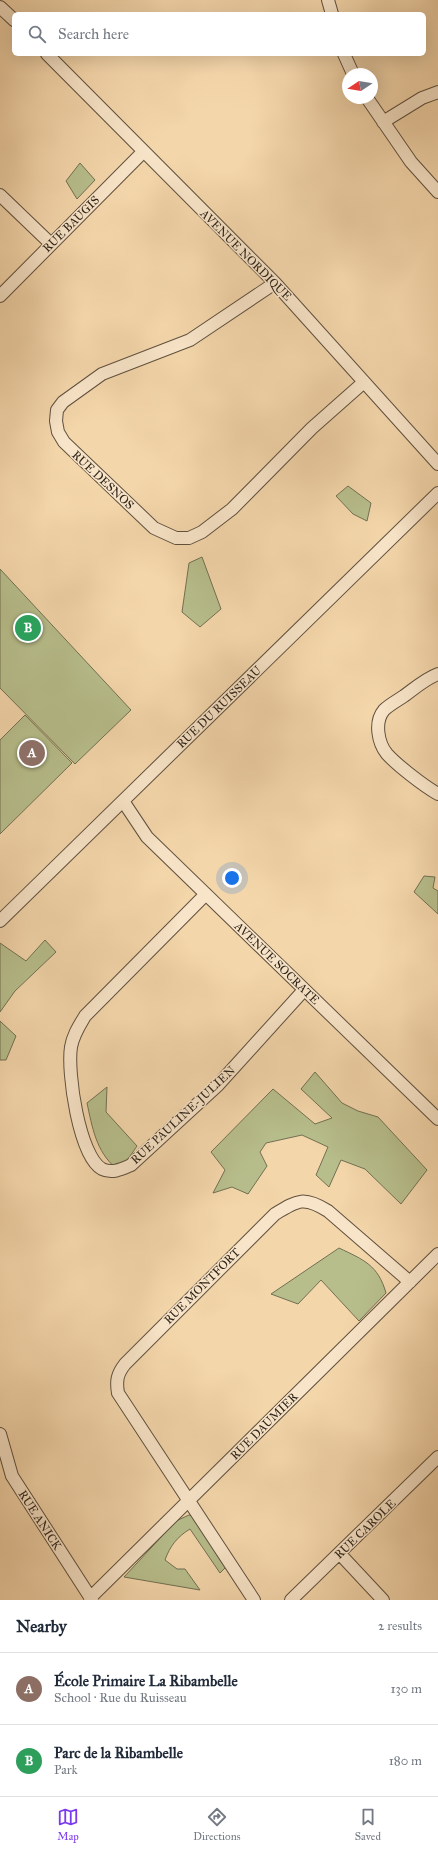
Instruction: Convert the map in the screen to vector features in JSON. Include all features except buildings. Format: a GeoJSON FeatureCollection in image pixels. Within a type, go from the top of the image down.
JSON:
{"type":"FeatureCollection","features":[{"type":"Feature","properties":{"kind":"street"},"geometry":{"type":"LineString","coordinates":[[328,0],[331,12]]}},
{"type":"Feature","properties":{"kind":"street"},"geometry":{"type":"LineString","coordinates":[[0,7],[12,18]]}},
{"type":"Feature","properties":{"kind":"street","name":"AVENUE NORDIQUE"},"geometry":{"type":"LineString","coordinates":[[49,56],[275,283],[438,464]]}},
{"type":"Feature","properties":{"kind":"street"},"geometry":{"type":"LineString","coordinates":[[345,56],[350,68]]}},
{"type":"Feature","properties":{"kind":"street"},"geometry":{"type":"LineString","coordinates":[[383,122],[422,98],[438,92]]}},
{"type":"Feature","properties":{"kind":"street"},"geometry":{"type":"LineString","coordinates":[[371,104],[411,162],[438,192]]}},
{"type":"Feature","properties":{"kind":"street","name":"RUE BAUGIS"},"geometry":{"type":"LineString","coordinates":[[0,296],[143,152]]}},
{"type":"Feature","properties":{"kind":"street"},"geometry":{"type":"LineString","coordinates":[[0,195],[51,244]]}},
{"type":"Feature","properties":{"kind":"street","name":"RUE DESNOS"},"geometry":{"type":"LineString","coordinates":[[275,283],[190,340],[102,374],[63,402],[57,410],[56,421],[58,432],[64,442],[154,528],[176,538],[189,538],[202,532],[232,510],[312,428],[364,382]]}},
{"type":"Feature","properties":{"kind":"street","name":"RUE DU RUISSEAU"},"geometry":{"type":"LineString","coordinates":[[0,921],[438,493]]}},
{"type":"Feature","properties":{"kind":"street"},"geometry":{"type":"LineString","coordinates":[[438,674],[424,681],[384,710],[379,721],[378,732],[380,741],[387,753],[427,788],[438,794]]}},
{"type":"Feature","properties":{"kind":"street","name":"AVENUE SOCRATE"},"geometry":{"type":"LineString","coordinates":[[123,801],[148,837],[438,1119]]}},
{"type":"Feature","properties":{"kind":"street","name":"RUE PAULINE-JULIEN"},"geometry":{"type":"LineString","coordinates":[[206,894],[85,1016],[76,1032],[71,1048],[72,1083],[82,1138],[95,1163],[102,1169],[111,1172],[122,1169],[131,1164],[218,1085],[304,990]]}},
{"type":"Feature","properties":{"kind":"street","name":"RUE MONTFORT"},"geometry":{"type":"LineString","coordinates":[[189,1500],[118,1393],[116,1383],[118,1372],[241,1246],[275,1214],[288,1206],[302,1201],[314,1202],[328,1211],[410,1282]]}},
{"type":"Feature","properties":{"kind":"street","name":"RUE DAUMIER"},"geometry":{"type":"LineString","coordinates":[[91,1599],[438,1254]]}},
{"type":"Feature","properties":{"kind":"street","name":"RUE ANICK"},"geometry":{"type":"LineString","coordinates":[[0,1434],[12,1476],[91,1599]]}},
{"type":"Feature","properties":{"kind":"street","name":"RUE CAROLE"},"geometry":{"type":"LineString","coordinates":[[292,1600],[438,1457]]}},
{"type":"Feature","properties":{"kind":"street"},"geometry":{"type":"LineString","coordinates":[[189,1500],[254,1600]]}},
{"type":"Feature","properties":{"kind":"street"},"geometry":{"type":"LineString","coordinates":[[340,1554],[383,1600]]}},
{"type":"Feature","properties":{"kind":"green space"},"geometry":{"type":"Polygon","coordinates":[[[80,163],[95,180],[77,199],[66,181],[80,163]]]}},
{"type":"Feature","properties":{"kind":"green space"},"geometry":{"type":"Polygon","coordinates":[[[348,486],[371,503],[367,521],[353,514],[336,496],[348,486]]]}},
{"type":"Feature","properties":{"kind":"green space"},"geometry":{"type":"Polygon","coordinates":[[[202,557],[221,609],[200,627],[182,612],[189,563],[202,557]]]}},
{"type":"Feature","properties":{"kind":"green space"},"geometry":{"type":"Polygon","coordinates":[[[0,569],[131,710],[75,764],[0,688],[0,569]]]}},
{"type":"Feature","properties":{"kind":"green space"},"geometry":{"type":"Polygon","coordinates":[[[25,715],[72,763],[0,834],[0,740],[25,715]]]}},
{"type":"Feature","properties":{"kind":"green space"},"geometry":{"type":"Polygon","coordinates":[[[424,876],[435,877],[433,888],[438,891],[438,914],[414,892],[424,876]]]}},
{"type":"Feature","properties":{"kind":"green space"},"geometry":{"type":"Polygon","coordinates":[[[45,940],[56,952],[15,991],[0,1012],[0,943],[26,961],[45,940]]]}},
{"type":"Feature","properties":{"kind":"green space"},"geometry":{"type":"Polygon","coordinates":[[[0,1021],[16,1036],[6,1060],[0,1060],[0,1021]]]}},
{"type":"Feature","properties":{"kind":"green space"},"geometry":{"type":"Polygon","coordinates":[[[315,1072],[342,1103],[358,1111],[378,1117],[427,1170],[401,1204],[365,1169],[341,1160],[329,1187],[316,1175],[328,1147],[302,1135],[266,1143],[260,1152],[267,1166],[248,1194],[232,1187],[213,1193],[225,1170],[211,1152],[273,1089],[315,1124],[332,1118],[301,1089],[315,1072]]]}},
{"type":"Feature","properties":{"kind":"green space"},"geometry":{"type":"Polygon","coordinates":[[[107,1087],[106,1112],[137,1146],[126,1162],[116,1168],[109,1162],[99,1146],[93,1129],[87,1103],[107,1087]]]}},
{"type":"Feature","properties":{"kind":"green space"},"geometry":{"type":"Polygon","coordinates":[[[339,1248],[369,1264],[379,1276],[386,1293],[359,1321],[321,1280],[298,1304],[271,1294],[339,1248]]]}},
{"type":"Feature","properties":{"kind":"green space"},"geometry":{"type":"Polygon","coordinates":[[[189,1515],[203,1517],[231,1562],[220,1573],[190,1529],[174,1542],[165,1560],[177,1569],[185,1569],[200,1590],[124,1577],[176,1521],[189,1515]]]}},
{"type":"Feature","properties":{"kind":"place","name":"Parc de la Ribambelle"},"geometry":{"type":"Point","coordinates":[28,628]}},
{"type":"Feature","properties":{"kind":"place","name":"École Primaire La Ribambelle"},"geometry":{"type":"Point","coordinates":[32,753]}}]}
